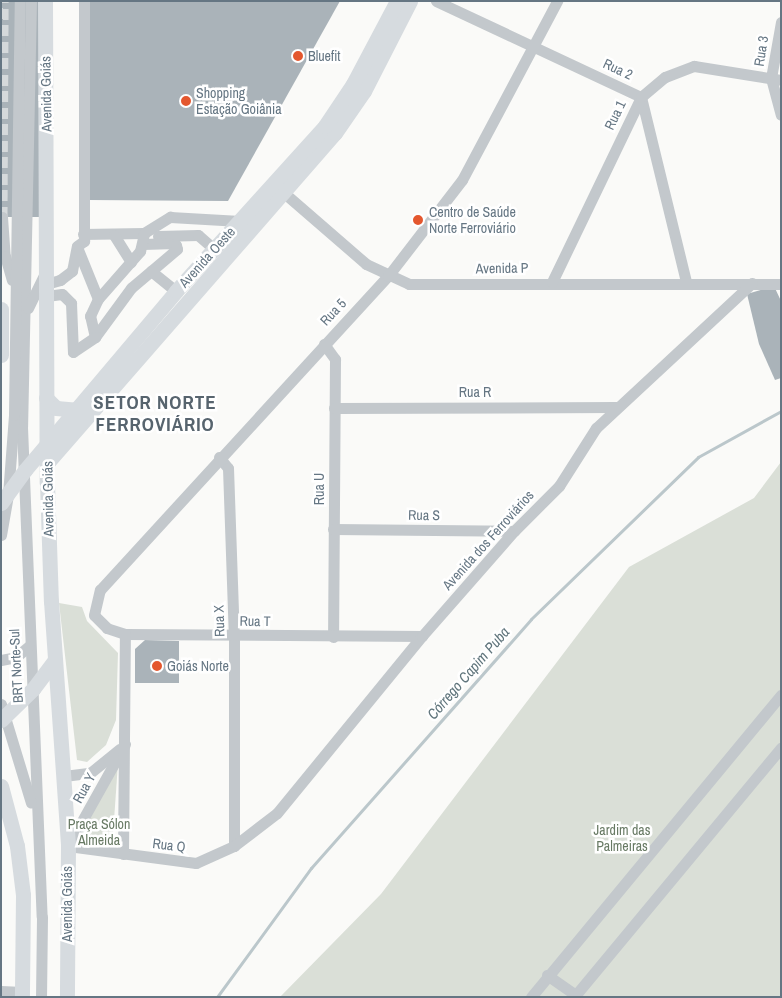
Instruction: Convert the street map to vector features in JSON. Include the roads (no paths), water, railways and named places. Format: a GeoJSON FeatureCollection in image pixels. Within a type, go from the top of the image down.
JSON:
{"type":"FeatureCollection","features":[{"type":"Feature","properties":{"kind":"main road","name":"Avenida Goiás"},"geometry":{"type":"LineString","coordinates":[[45,1],[46,398],[55,660],[68,846],[68,997]]}},
{"type":"Feature","properties":{"kind":"main road","name":"Avenida Oeste"},"geometry":{"type":"LineString","coordinates":[[5,499],[25,470],[79,410],[176,291],[240,221],[338,108],[396,1]]}},
{"type":"Feature","properties":{"kind":"main road","name":"Avenida Oeste"},"geometry":{"type":"LineString","coordinates":[[48,463],[349,114],[410,1]]}},
{"type":"Feature","properties":{"kind":"main road"},"geometry":{"type":"LineString","coordinates":[[1,310],[1,355]]}},
{"type":"Feature","properties":{"kind":"main road"},"geometry":{"type":"LineString","coordinates":[[46,398],[56,408],[79,410]]}},
{"type":"Feature","properties":{"kind":"main road"},"geometry":{"type":"LineString","coordinates":[[3,714],[33,689],[55,660]]}},
{"type":"Feature","properties":{"kind":"main road"},"geometry":{"type":"LineString","coordinates":[[1,786],[4,804],[17,846],[23,895],[22,994]]}},
{"type":"Feature","properties":{"kind":"street"},"geometry":{"type":"LineString","coordinates":[[1,535],[14,415],[20,1]]}},
{"type":"Feature","properties":{"kind":"street","name":"BRT Norte-Sul"},"geometry":{"type":"LineString","coordinates":[[31,1],[26,314],[22,426],[25,470],[29,646],[33,689],[35,816]]}},
{"type":"Feature","properties":{"kind":"street"},"geometry":{"type":"LineString","coordinates":[[26,314],[46,283],[60,280],[72,271],[81,240],[84,1]]}},
{"type":"Feature","properties":{"kind":"street","name":"Rua 2"},"geometry":{"type":"LineString","coordinates":[[436,1],[641,96],[686,282]]}},
{"type":"Feature","properties":{"kind":"street","name":"Rua 5"},"geometry":{"type":"LineString","coordinates":[[94,615],[100,590],[219,457],[388,276],[462,180],[557,1]]}},
{"type":"Feature","properties":{"kind":"street","name":"Rua 3"},"geometry":{"type":"LineString","coordinates":[[781,22],[776,79],[781,115]]}},
{"type":"Feature","properties":{"kind":"street","name":"Rua 1"},"geometry":{"type":"LineString","coordinates":[[552,282],[641,96],[665,77],[694,66],[776,79]]}},
{"type":"Feature","properties":{"kind":"street","name":"Avenida P"},"geometry":{"type":"LineString","coordinates":[[283,192],[366,264],[388,276],[409,284],[752,282]]}},
{"type":"Feature","properties":{"kind":"street"},"geometry":{"type":"LineString","coordinates":[[2,217],[5,256],[16,296]]}},
{"type":"Feature","properties":{"kind":"street"},"geometry":{"type":"LineString","coordinates":[[96,337],[89,320],[98,299],[131,262],[143,238],[170,217],[240,221]]}},
{"type":"Feature","properties":{"kind":"street"},"geometry":{"type":"LineString","coordinates":[[81,240],[115,237],[143,238],[198,235],[214,249]]}},
{"type":"Feature","properties":{"kind":"street"},"geometry":{"type":"LineString","coordinates":[[115,237],[131,262]]}},
{"type":"Feature","properties":{"kind":"street"},"geometry":{"type":"LineString","coordinates":[[46,283],[71,303],[73,352],[96,337],[131,288],[175,252],[176,245],[143,238]]}},
{"type":"Feature","properties":{"kind":"street"},"geometry":{"type":"LineString","coordinates":[[81,240],[98,299]]}},
{"type":"Feature","properties":{"kind":"street"},"geometry":{"type":"LineString","coordinates":[[151,271],[176,291]]}},
{"type":"Feature","properties":{"kind":"street"},"geometry":{"type":"LineString","coordinates":[[752,282],[781,284]]}},
{"type":"Feature","properties":{"kind":"street","name":"Avenida dos Ferroviários"},"geometry":{"type":"LineString","coordinates":[[234,846],[277,813],[422,636],[514,531],[559,486],[596,428],[616,407],[752,282]]}},
{"type":"Feature","properties":{"kind":"street","name":"Rua U"},"geometry":{"type":"LineString","coordinates":[[324,344],[335,359],[333,637]]}},
{"type":"Feature","properties":{"kind":"street","name":"Rua R"},"geometry":{"type":"LineString","coordinates":[[334,408],[616,407]]}},
{"type":"Feature","properties":{"kind":"street","name":"Rua X"},"geometry":{"type":"LineString","coordinates":[[219,457],[228,468],[234,636],[234,846]]}},
{"type":"Feature","properties":{"kind":"street","name":"Rua S"},"geometry":{"type":"LineString","coordinates":[[333,529],[514,531]]}},
{"type":"Feature","properties":{"kind":"street","name":"Rua T"},"geometry":{"type":"LineString","coordinates":[[94,615],[106,628],[124,634],[333,637],[422,636]]}},
{"type":"Feature","properties":{"kind":"street","name":"Rua Y"},"geometry":{"type":"LineString","coordinates":[[123,854],[124,634]]}},
{"type":"Feature","properties":{"kind":"street"},"geometry":{"type":"LineString","coordinates":[[1,660],[16,657],[29,646]]}},
{"type":"Feature","properties":{"kind":"street"},"geometry":{"type":"LineString","coordinates":[[531,997],[547,975],[668,835],[781,695]]}},
{"type":"Feature","properties":{"kind":"street","name":"BRT Norte-Sul"},"geometry":{"type":"LineString","coordinates":[[3,714],[35,816]]}},
{"type":"Feature","properties":{"kind":"street","name":"Rua Y"},"geometry":{"type":"LineString","coordinates":[[64,776],[90,773],[125,744]]}},
{"type":"Feature","properties":{"kind":"street","name":"Rua Y"},"geometry":{"type":"LineString","coordinates":[[68,846],[125,744]]}},
{"type":"Feature","properties":{"kind":"street"},"geometry":{"type":"LineString","coordinates":[[547,975],[575,996],[781,748]]}},
{"type":"Feature","properties":{"kind":"street"},"geometry":{"type":"LineString","coordinates":[[35,816],[42,917],[41,997]]}},
{"type":"Feature","properties":{"kind":"street","name":"Rua Q"},"geometry":{"type":"LineString","coordinates":[[68,846],[196,863],[234,846]]}},
{"type":"Feature","properties":{"kind":"street"},"geometry":{"type":"LineString","coordinates":[[1,991],[22,994]]}},
{"type":"Feature","properties":{"kind":"waterway","name":"Córrego Capim Puba"},"geometry":{"type":"LineString","coordinates":[[217,997],[311,868],[531,619],[698,457],[781,411]]}},
{"type":"Feature","properties":{"kind":"tunnel"},"geometry":{"type":"LineString","coordinates":[[2,217],[3,1]]}},
{"type":"Feature","properties":{"kind":"place","name":"Bluefit"},"geometry":{"type":"Point","coordinates":[298,56]}},
{"type":"Feature","properties":{"kind":"place","name":"Shopping Estação Goiânia"},"geometry":{"type":"Point","coordinates":[186,101]}},
{"type":"Feature","properties":{"kind":"place","name":"Centro de Saúde Norte Ferroviário"},"geometry":{"type":"Point","coordinates":[418,220]}},
{"type":"Feature","properties":{"kind":"place","name":"Goiás Norte"},"geometry":{"type":"Point","coordinates":[157,666]}},
{"type":"Feature","properties":{"kind":"district","name":"SETOR NORTE FERROVIÁRIO"},"geometry":{"type":"Point","coordinates":[155,414]}},
{"type":"Feature","properties":{"kind":"park label","name":"Praça Sólon Almeida"},"geometry":{"type":"Point","coordinates":[99,832]}},
{"type":"Feature","properties":{"kind":"park label","name":"Jardim das Palmeiras"},"geometry":{"type":"Point","coordinates":[622,838]}}]}
